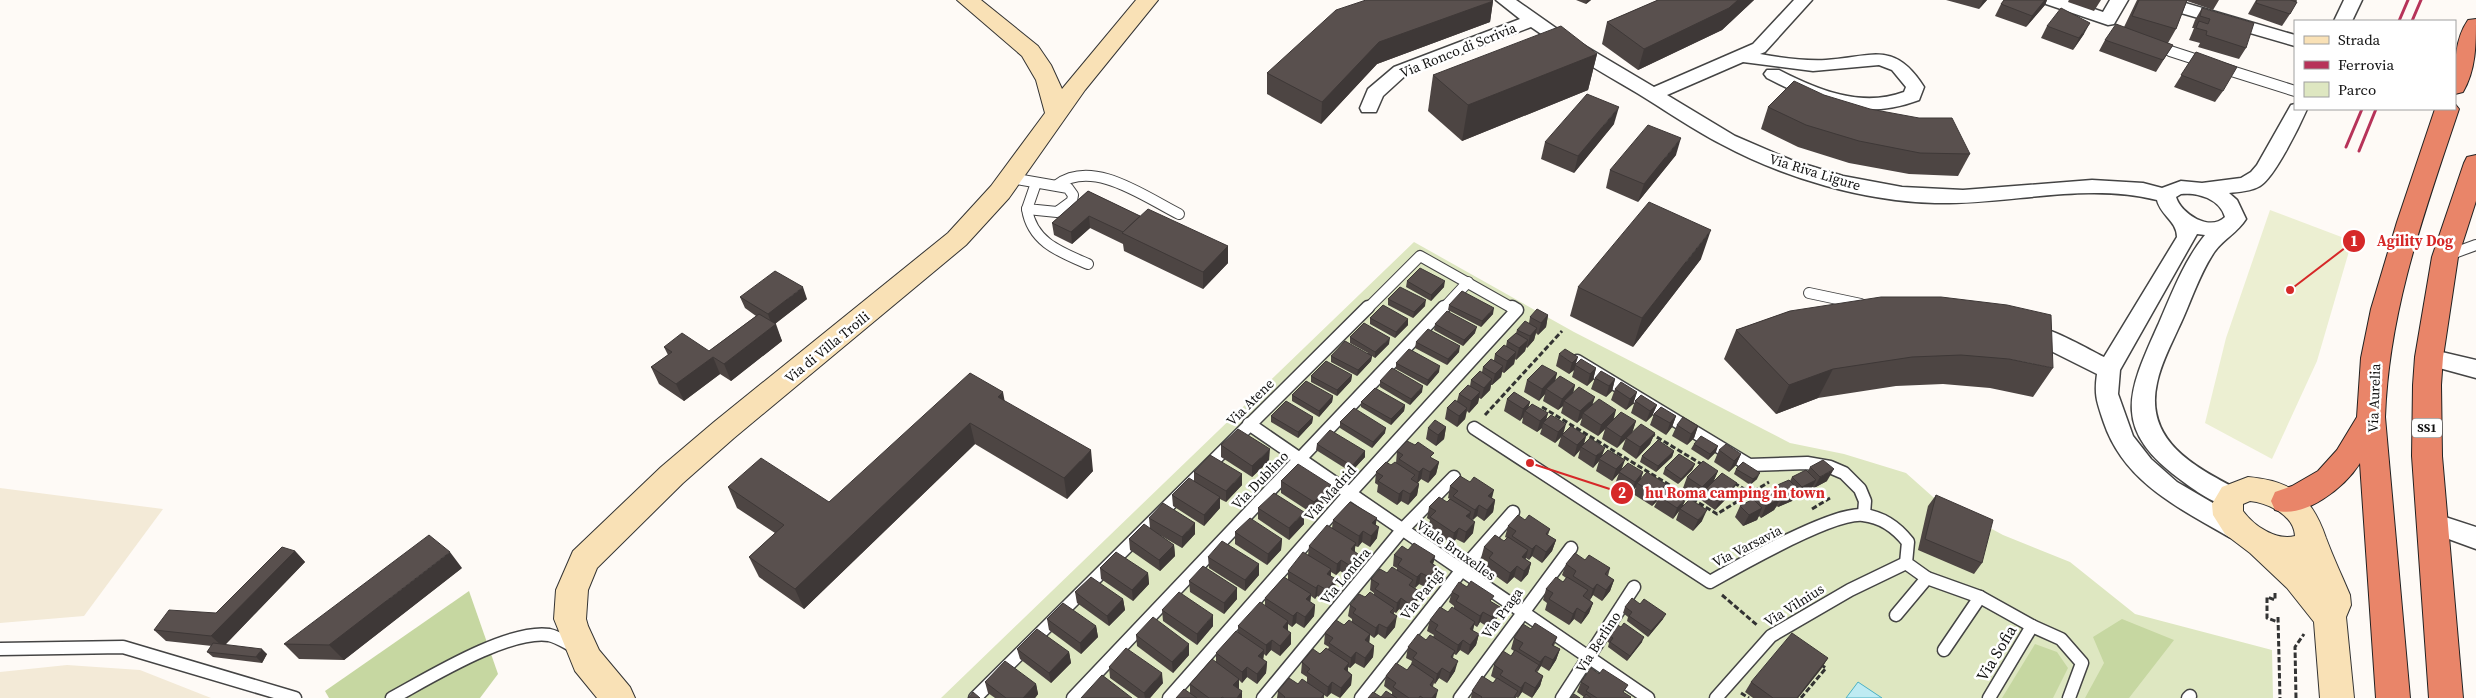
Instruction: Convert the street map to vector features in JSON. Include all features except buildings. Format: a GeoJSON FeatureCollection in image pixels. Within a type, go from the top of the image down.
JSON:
{"type":"FeatureCollection","features":[{"type":"Feature","properties":{"kind":"highway"},"geometry":{"type":"LineString","coordinates":[[2456,84],[2476,26]]}},
{"type":"Feature","properties":{"kind":"highway","name":"Via Aurelia"},"geometry":{"type":"LineString","coordinates":[[2393,698],[2370,417],[2378,339],[2394,268],[2447,110]]}},
{"type":"Feature","properties":{"kind":"highway","name":"SS1"},"geometry":{"type":"LineString","coordinates":[[2446,698],[2427,456],[2429,357],[2445,257],[2476,163]]}},
{"type":"Feature","properties":{"kind":"highway"},"geometry":{"type":"LineString","coordinates":[[2286,501],[2310,493],[2334,475],[2351,454],[2370,417]]}},
{"type":"Feature","properties":{"kind":"street"},"geometry":{"type":"LineString","coordinates":[[968,0],[1030,51],[1038,61],[1050,83],[1056,112]]}},
{"type":"Feature","properties":{"kind":"street","name":"Via di Villa Troili"},"geometry":{"type":"LineString","coordinates":[[618,698],[581,650],[570,619],[572,590],[578,570],[593,549],[672,475],[724,430],[940,255],[988,207],[1023,180],[1056,112],[1147,0]]}},
{"type":"Feature","properties":{"kind":"street","name":"Via Riva Ligure"},"geometry":{"type":"LineString","coordinates":[[1505,0],[1558,37],[1728,140],[1756,154],[1806,173],[1857,187],[1913,196],[1954,197],[2119,187],[2166,196]]}},
{"type":"Feature","properties":{"kind":"street"},"geometry":{"type":"LineString","coordinates":[[1654,94],[1759,48],[1803,0]]}},
{"type":"Feature","properties":{"kind":"street"},"geometry":{"type":"LineString","coordinates":[[2052,0],[2108,20],[2119,0]]}},
{"type":"Feature","properties":{"kind":"street"},"geometry":{"type":"LineString","coordinates":[[2156,0],[2294,41]]}},
{"type":"Feature","properties":{"kind":"street"},"geometry":{"type":"LineString","coordinates":[[2343,20],[2353,0]]}},
{"type":"Feature","properties":{"kind":"street","name":"Via Ronco di Scrivia"},"geometry":{"type":"LineString","coordinates":[[1369,108],[1375,93],[1400,71],[1533,20]]}},
{"type":"Feature","properties":{"kind":"street"},"geometry":{"type":"LineString","coordinates":[[1740,56],[1801,65],[1832,65],[1863,59],[1878,59],[1897,66],[1908,74],[1915,87],[1912,96],[1903,101],[1865,104],[1840,101],[1795,86],[1773,74]]}},
{"type":"Feature","properties":{"kind":"street"},"geometry":{"type":"LineString","coordinates":[[2230,497],[2193,478],[2171,461],[2159,447],[2146,425],[2142,401],[2145,382],[2181,298],[2211,240],[2229,220],[2253,181],[2266,166],[2297,110]]}},
{"type":"Feature","properties":{"kind":"street"},"geometry":{"type":"LineString","coordinates":[[2229,220],[2200,227],[2182,219],[2169,207],[2166,196],[2170,191],[2177,188],[2201,189],[2253,181]]}},
{"type":"Feature","properties":{"kind":"street"},"geometry":{"type":"LineString","coordinates":[[2201,189],[2221,198],[2229,220]]}},
{"type":"Feature","properties":{"kind":"street"},"geometry":{"type":"LineString","coordinates":[[2182,219],[2187,229],[2186,238],[2119,349],[2109,370],[2106,386],[2109,408],[2122,440],[2132,455],[2153,477],[2168,489],[2222,518],[2252,539],[2298,578],[2318,624],[2337,698]]}},
{"type":"Feature","properties":{"kind":"street"},"geometry":{"type":"LineString","coordinates":[[2004,326],[2040,336],[2109,370]]}},
{"type":"Feature","properties":{"kind":"street"},"geometry":{"type":"LineString","coordinates":[[2429,357],[2476,369]]}},
{"type":"Feature","properties":{"kind":"street"},"geometry":{"type":"LineString","coordinates":[[2311,538],[2299,550],[2287,551],[2252,539],[2228,514],[2227,505],[2230,497],[2248,489],[2261,490],[2286,501],[2306,519],[2311,538],[2334,595],[2335,605],[2318,624]]}},
{"type":"Feature","properties":{"kind":"street"},"geometry":{"type":"LineString","coordinates":[[2433,523],[2476,538]]}},
{"type":"Feature","properties":{"kind":"lane"},"geometry":{"type":"LineString","coordinates":[[2170,51],[2294,91]]}},
{"type":"Feature","properties":{"kind":"lane"},"geometry":{"type":"LineString","coordinates":[[1057,184],[1072,176],[1092,176],[1111,181],[1179,214]]}},
{"type":"Feature","properties":{"kind":"lane"},"geometry":{"type":"LineString","coordinates":[[1027,209],[1057,212],[1067,207],[1072,201],[1073,195],[1068,188],[1057,184],[1023,180],[1027,209],[1034,233],[1046,245],[1088,264]]}},
{"type":"Feature","properties":{"kind":"lane"},"geometry":{"type":"LineString","coordinates":[[2445,257],[2476,245]]}},
{"type":"Feature","properties":{"kind":"lane","name":"Via Atene"},"geometry":{"type":"LineString","coordinates":[[975,698],[1420,256],[1468,282]]}},
{"type":"Feature","properties":{"kind":"lane","name":"Via Madrid"},"geometry":{"type":"LineString","coordinates":[[1169,698],[1349,494],[1517,310],[1468,282]]}},
{"type":"Feature","properties":{"kind":"lane","name":"Via Dublino"},"geometry":{"type":"LineString","coordinates":[[1073,698],[1468,282]]}},
{"type":"Feature","properties":{"kind":"lane"},"geometry":{"type":"LineString","coordinates":[[1809,293],[1865,304]]}},
{"type":"Feature","properties":{"kind":"lane"},"geometry":{"type":"LineString","coordinates":[[1577,361],[1749,464],[1800,463],[1830,468],[1850,477],[1864,496],[1864,514],[1884,521],[1908,542],[1906,562],[1927,578],[1980,597],[2032,626],[2062,639],[2082,663],[2069,698]]}},
{"type":"Feature","properties":{"kind":"lane","name":"Viale Bruxelles"},"geometry":{"type":"LineString","coordinates":[[1249,424],[1648,698]]}},
{"type":"Feature","properties":{"kind":"lane","name":"Via Varsavia"},"geometry":{"type":"LineString","coordinates":[[1474,428],[1710,582],[1766,551],[1844,517],[1864,514]]}},
{"type":"Feature","properties":{"kind":"lane","name":"Via Londra"},"geometry":{"type":"LineString","coordinates":[[1263,698],[1402,530],[1454,477]]}},
{"type":"Feature","properties":{"kind":"lane","name":"Via Parigi"},"geometry":{"type":"LineString","coordinates":[[1361,698],[1461,571],[1513,512]]}},
{"type":"Feature","properties":{"kind":"lane","name":"Via Praga"},"geometry":{"type":"LineString","coordinates":[[1460,698],[1571,548]]}},
{"type":"Feature","properties":{"kind":"lane","name":"Via Vilnius"},"geometry":{"type":"LineString","coordinates":[[1716,698],[1771,636],[1850,590],[1906,562]]}},
{"type":"Feature","properties":{"kind":"lane"},"geometry":{"type":"LineString","coordinates":[[1896,615],[1927,578]]}},
{"type":"Feature","properties":{"kind":"lane","name":"Via Berlino"},"geometry":{"type":"LineString","coordinates":[[1562,698],[1634,586]]}},
{"type":"Feature","properties":{"kind":"lane"},"geometry":{"type":"LineString","coordinates":[[1944,650],[1980,597]]}},
{"type":"Feature","properties":{"kind":"lane","name":"Via Sofia"},"geometry":{"type":"LineString","coordinates":[[1989,698],[2032,626]]}},
{"type":"Feature","properties":{"kind":"lane"},"geometry":{"type":"LineString","coordinates":[[392,698],[493,647],[525,636],[548,635],[581,650]]}},
{"type":"Feature","properties":{"kind":"lane"},"geometry":{"type":"LineString","coordinates":[[0,649],[123,647],[295,698]]}},
{"type":"Feature","properties":{"kind":"path"},"geometry":{"type":"LineString","coordinates":[[1474,428],[1562,331]]}},
{"type":"Feature","properties":{"kind":"path"},"geometry":{"type":"LineString","coordinates":[[1542,407],[1717,514],[1800,463]]}},
{"type":"Feature","properties":{"kind":"path"},"geometry":{"type":"LineString","coordinates":[[1641,428],[1708,468]]}},
{"type":"Feature","properties":{"kind":"path"},"geometry":{"type":"LineString","coordinates":[[1725,478],[1751,493]]}},
{"type":"Feature","properties":{"kind":"path"},"geometry":{"type":"LineString","coordinates":[[1710,582],[1771,636]]}},
{"type":"Feature","properties":{"kind":"path"},"geometry":{"type":"LineString","coordinates":[[2275,583],[2275,600],[2267,597],[2267,618],[2278,620],[2280,698]]}},
{"type":"Feature","properties":{"kind":"path"},"geometry":{"type":"LineString","coordinates":[[2296,698],[2295,647],[2318,624]]}},
{"type":"Feature","properties":{"kind":"path"},"geometry":{"type":"LineString","coordinates":[[1803,695],[1826,668],[1819,664]]}},
{"type":"Feature","properties":{"kind":"shaded area"},"geometry":{"type":"Polygon","coordinates":[[[0,488],[163,509],[84,616],[0,623],[0,488]]]}},
{"type":"Feature","properties":{"kind":"shaded area"},"geometry":{"type":"Polygon","coordinates":[[[67,665],[140,670],[211,698],[0,698],[0,672],[67,665]]]}},
{"type":"Feature","properties":{"kind":"green space"},"geometry":{"type":"Polygon","coordinates":[[[2270,210],[2352,241],[2317,361],[2272,459],[2205,423],[2226,338],[2270,210]]]}},
{"type":"Feature","properties":{"kind":"green space"},"geometry":{"type":"Polygon","coordinates":[[[1414,242],[1574,332],[1790,443],[1844,454],[1906,473],[1933,497],[2003,535],[2070,562],[2135,614],[2272,650],[2273,698],[941,698],[1414,242]]]}},
{"type":"Feature","properties":{"kind":"green space"},"geometry":{"type":"Polygon","coordinates":[[[469,591],[498,674],[480,698],[329,698],[325,691],[469,591]]]}},
{"type":"Feature","properties":{"kind":"green space"},"geometry":{"type":"Polygon","coordinates":[[[2122,619],[2174,640],[2129,698],[2085,698],[2104,663],[2093,637],[2122,619]]]}},
{"type":"Feature","properties":{"kind":"green space"},"geometry":{"type":"Polygon","coordinates":[[[2035,644],[2057,652],[2068,668],[2053,698],[2002,698],[2035,644]]]}},
{"type":"Feature","properties":{"kind":"water"},"geometry":{"type":"Polygon","coordinates":[[[1858,682],[1882,698],[1846,698],[1858,682]]]}},
{"type":"Feature","properties":{"kind":"railway"},"geometry":{"type":"LineString","coordinates":[[2399,20],[2408,0]]}},
{"type":"Feature","properties":{"kind":"railway"},"geometry":{"type":"LineString","coordinates":[[2412,20],[2421,0]]}},
{"type":"Feature","properties":{"kind":"railway"},"geometry":{"type":"LineString","coordinates":[[2346,147],[2362,110]]}},
{"type":"Feature","properties":{"kind":"railway"},"geometry":{"type":"LineString","coordinates":[[2359,151],[2376,110]]}},
{"type":"Feature","properties":{"kind":"place","name":"Agility Dog"},"geometry":{"type":"Point","coordinates":[2290,290]}},
{"type":"Feature","properties":{"kind":"place","name":"hu Roma camping in town"},"geometry":{"type":"Point","coordinates":[1530,463]}}]}
